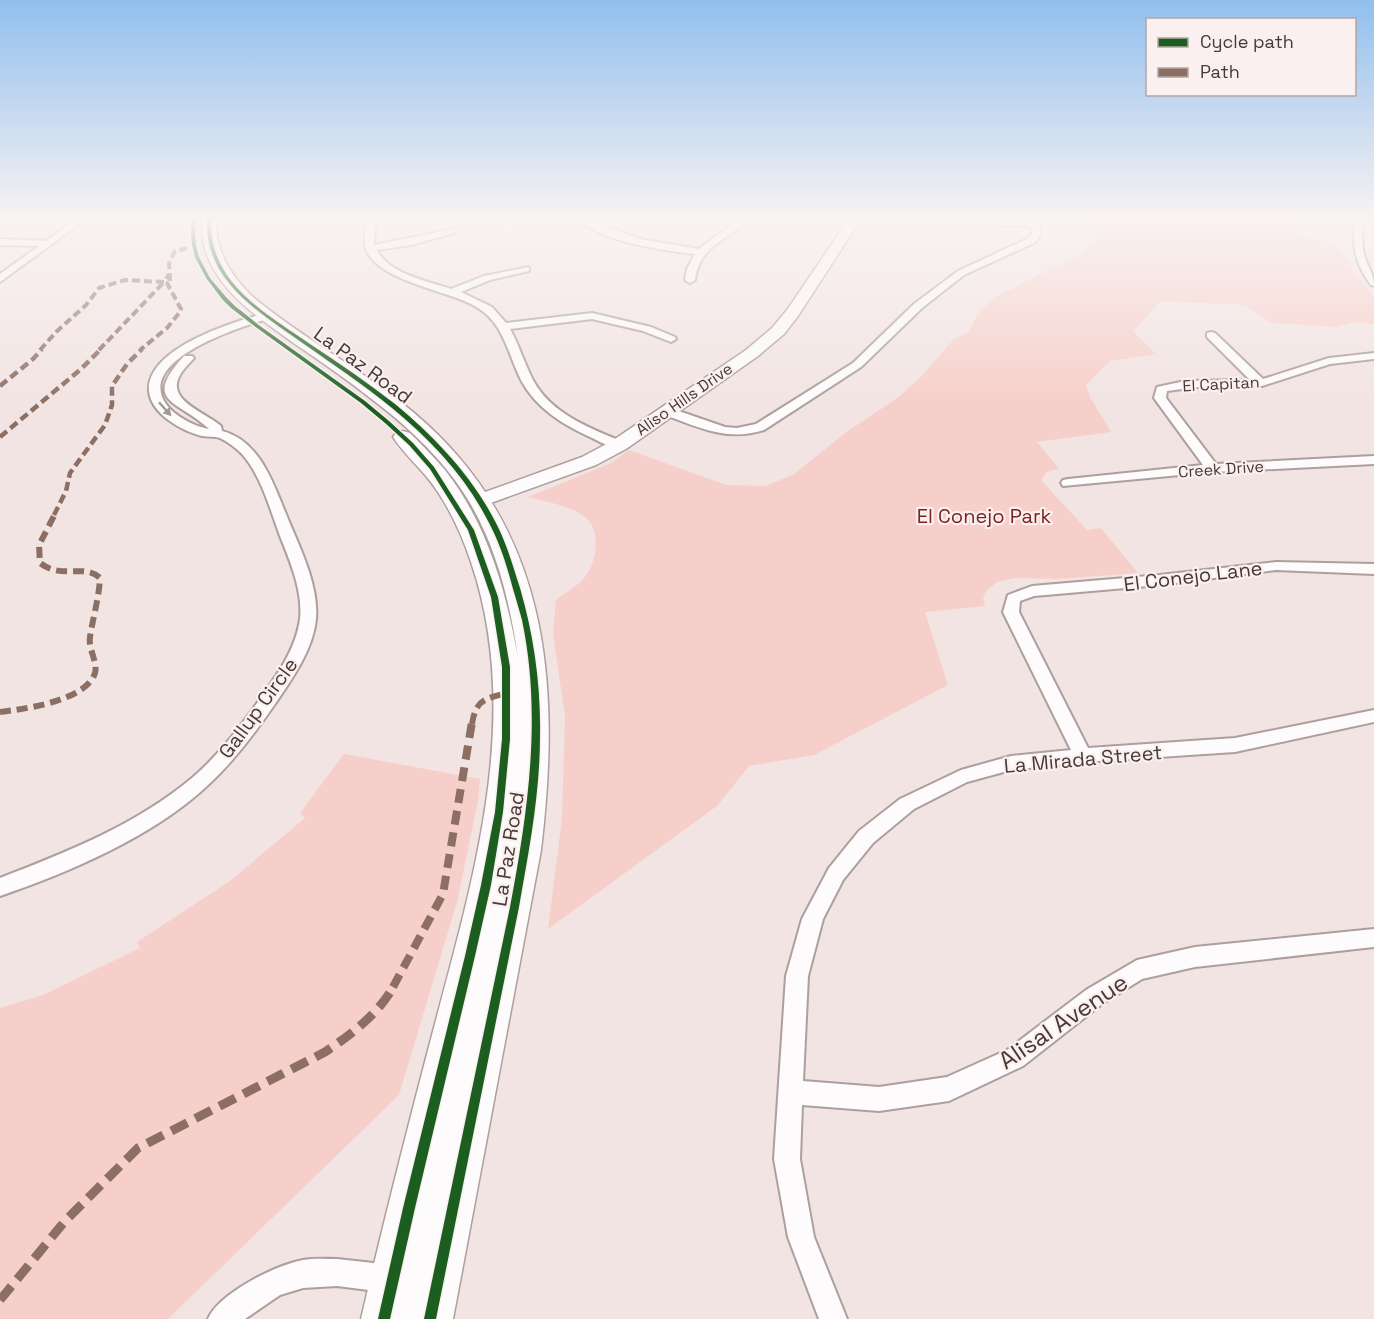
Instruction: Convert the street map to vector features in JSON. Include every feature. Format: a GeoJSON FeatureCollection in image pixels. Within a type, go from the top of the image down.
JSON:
{"type":"FeatureCollection","features":[{"type":"Feature","properties":{"kind":"main road","name":"La Paz Road"},"geometry":{"type":"LineString","coordinates":[[210,281],[217,291],[262,321],[377,413],[410,444],[433,470],[470,503],[507,556],[529,630],[537,717],[537,762],[533,812],[525,862],[430,1319]]}},
{"type":"Feature","properties":{"kind":"main road","name":"La Paz Road"},"geometry":{"type":"LineString","coordinates":[[229,281],[262,321]]}},
{"type":"Feature","properties":{"kind":"main road","name":"La Paz Road"},"geometry":{"type":"LineString","coordinates":[[384,1319],[483,905],[501,808],[506,762],[507,693],[497,612],[476,545],[470,503]]}},
{"type":"Feature","properties":{"kind":"street"},"geometry":{"type":"LineString","coordinates":[[418,281],[453,292],[487,308],[504,326],[528,381],[548,407],[584,429],[619,445]]}},
{"type":"Feature","properties":{"kind":"street"},"geometry":{"type":"LineString","coordinates":[[453,292],[481,281]]}},
{"type":"Feature","properties":{"kind":"street","name":"Aliso Hills Drive"},"geometry":{"type":"LineString","coordinates":[[470,503],[552,476],[589,461],[619,445],[752,353],[778,331],[813,281]]}},
{"type":"Feature","properties":{"kind":"street"},"geometry":{"type":"LineString","coordinates":[[667,411],[727,432],[744,433],[760,427],[857,365],[918,306],[951,281]]}},
{"type":"Feature","properties":{"kind":"street"},"geometry":{"type":"LineString","coordinates":[[504,326],[592,316],[647,329],[671,339]]}},
{"type":"Feature","properties":{"kind":"street","name":"Gallup Circle"},"geometry":{"type":"LineString","coordinates":[[0,887],[75,857],[134,826],[183,794],[221,760],[251,724],[284,678],[300,649],[309,616],[306,589],[259,466],[241,447],[217,433],[205,432],[173,417],[161,407],[155,395],[155,384],[160,372],[184,350],[215,334],[262,321]]}},
{"type":"Feature","properties":{"kind":"street"},"geometry":{"type":"LineString","coordinates":[[1211,335],[1237,363],[1260,383]]}},
{"type":"Feature","properties":{"kind":"street","name":"El Capitan"},"geometry":{"type":"LineString","coordinates":[[1212,468],[1160,398],[1161,389],[1177,386],[1260,383],[1281,379],[1314,365],[1335,360],[1374,356]]}},
{"type":"Feature","properties":{"kind":"street","name":"Creek Drive"},"geometry":{"type":"LineString","coordinates":[[1068,483],[1212,468],[1374,459]]}},
{"type":"Feature","properties":{"kind":"street","name":"El Conejo Lane"},"geometry":{"type":"LineString","coordinates":[[1083,755],[1011,612],[1013,598],[1032,591],[1160,580],[1276,566],[1374,569]]}},
{"type":"Feature","properties":{"kind":"street","name":"La Mirada Street"},"geometry":{"type":"LineString","coordinates":[[833,1319],[801,1237],[787,1159],[797,976],[813,919],[836,874],[866,837],[907,804],[961,777],[1011,763],[1083,755],[1235,745],[1374,716]]}},
{"type":"Feature","properties":{"kind":"street","name":"Alisal Avenue"},"geometry":{"type":"LineString","coordinates":[[790,1092],[879,1099],[949,1089],[1015,1058],[1094,996],[1137,970],[1195,957],[1374,938]]}},
{"type":"Feature","properties":{"kind":"street"},"geometry":{"type":"LineString","coordinates":[[222,1319],[269,1286],[302,1274],[331,1273],[393,1279]]}},
{"type":"Feature","properties":{"kind":"green space","name":"El Conejo Park"},"geometry":{"type":"Polygon","coordinates":[[[1028,281],[1360,281],[1374,296],[1374,324],[1355,322],[1337,327],[1271,323],[1245,305],[1161,301],[1133,331],[1156,354],[1110,361],[1086,385],[1090,397],[1111,432],[1037,442],[1059,469],[1050,471],[1042,481],[1087,530],[1101,528],[1138,573],[1058,579],[1015,578],[997,582],[986,591],[983,599],[985,606],[925,612],[948,685],[814,755],[749,766],[717,806],[548,929],[562,818],[565,716],[553,634],[556,600],[579,583],[589,571],[595,555],[596,538],[590,523],[579,513],[528,497],[611,463],[629,450],[726,485],[766,486],[794,474],[845,433],[896,399],[920,378],[954,339],[969,332],[978,312],[997,296],[1028,281]]]}},
{"type":"Feature","properties":{"kind":"green space"},"geometry":{"type":"Polygon","coordinates":[[[344,754],[480,779],[478,801],[457,902],[399,1095],[168,1319],[0,1319],[0,1008],[43,995],[140,948],[137,942],[230,881],[305,818],[300,813],[344,754]]]}},
{"type":"Feature","properties":{"kind":"marked path"},"geometry":{"type":"LineString","coordinates":[[0,386],[33,359],[56,332],[86,305],[94,292],[99,288],[123,281]]}},
{"type":"Feature","properties":{"kind":"marked path"},"geometry":{"type":"LineString","coordinates":[[136,281],[165,281]]}},
{"type":"Feature","properties":{"kind":"marked path"},"geometry":{"type":"LineString","coordinates":[[0,437],[81,369],[164,282],[167,283],[181,309],[180,312],[167,328],[148,342],[127,364],[112,386],[112,405],[105,425],[70,473],[66,491],[39,545],[40,563],[48,569],[62,573],[91,572],[100,578],[90,637],[95,673],[90,682],[81,690],[54,702],[0,712]]}},
{"type":"Feature","properties":{"kind":"marked path"},"geometry":{"type":"LineString","coordinates":[[0,1300],[65,1221],[100,1183],[138,1148],[325,1052],[347,1037],[383,1005],[443,894],[474,711],[483,699],[507,693]]}},
{"type":"Feature","properties":{"kind":"cycle path"},"geometry":{"type":"LineString","coordinates":[[210,281],[233,307],[363,402],[411,444],[432,468],[471,530],[495,597],[506,667],[506,739],[499,812],[470,956],[384,1319]]}},
{"type":"Feature","properties":{"kind":"cycle path"},"geometry":{"type":"LineString","coordinates":[[229,281],[264,314],[392,405],[449,459],[473,490],[493,523],[508,559],[525,619],[534,678],[536,736],[533,793],[514,907],[430,1319]]}}]}
